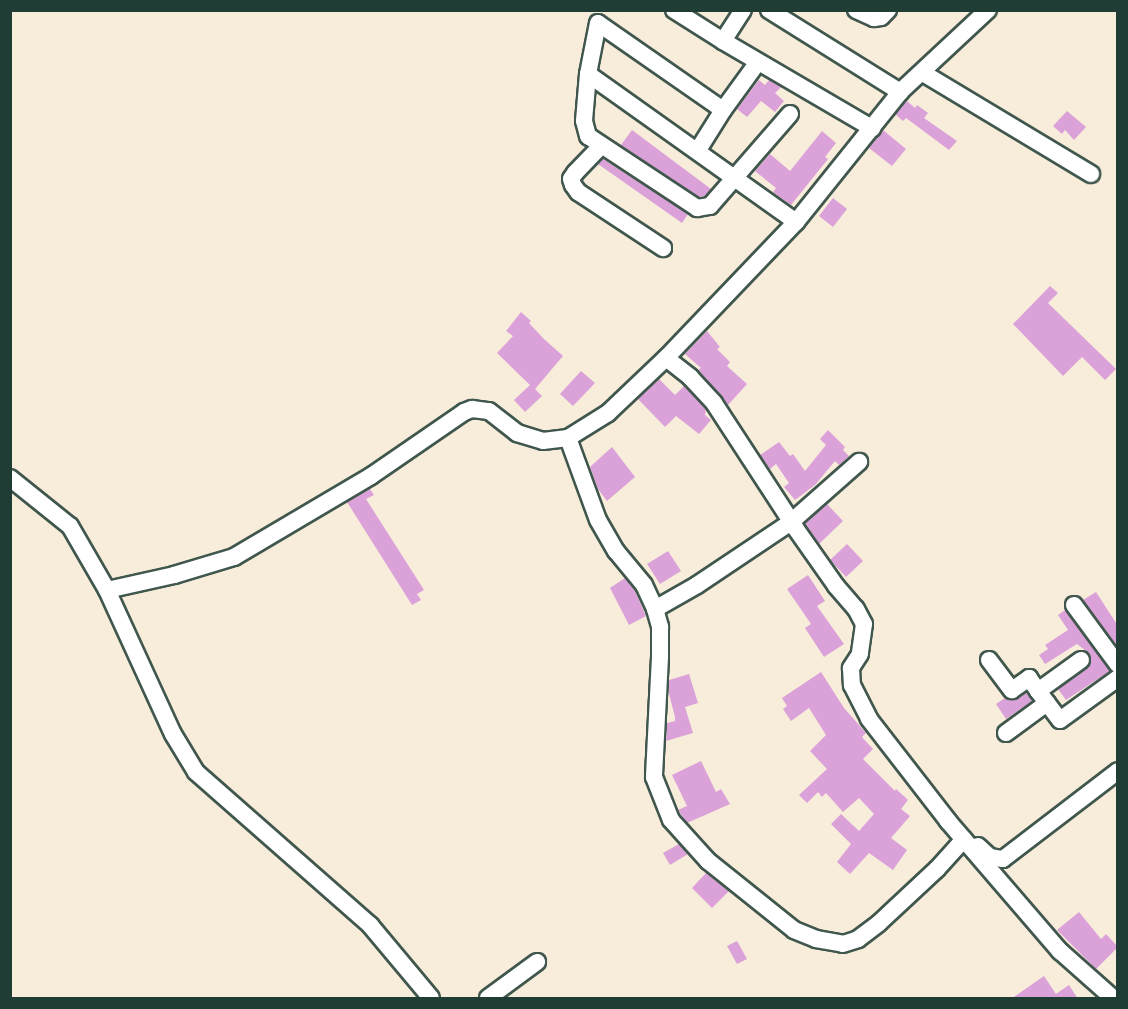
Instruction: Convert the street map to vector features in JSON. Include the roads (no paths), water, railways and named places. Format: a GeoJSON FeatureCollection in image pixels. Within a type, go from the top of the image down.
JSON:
{"type":"FeatureCollection","features":[{"type":"Feature","properties":{"kind":"street"},"geometry":{"type":"LineString","coordinates":[[674,10],[872,128]]}},
{"type":"Feature","properties":{"kind":"street"},"geometry":{"type":"LineString","coordinates":[[723,41],[743,10]]}},
{"type":"Feature","properties":{"kind":"street"},"geometry":{"type":"LineString","coordinates":[[769,10],[900,92]]}},
{"type":"Feature","properties":{"kind":"street"},"geometry":{"type":"LineString","coordinates":[[856,10],[874,18],[880,17],[888,10]]}},
{"type":"Feature","properties":{"kind":"street"},"geometry":{"type":"LineString","coordinates":[[106,590],[174,575],[234,557],[372,476],[464,412],[472,409],[489,411],[517,433],[543,441],[568,438],[608,413],[666,358],[796,222],[900,92],[924,73],[988,10]]}},
{"type":"Feature","properties":{"kind":"street"},"geometry":{"type":"LineString","coordinates":[[723,110],[602,17],[588,74],[584,130],[601,146],[697,208],[710,206],[735,180],[790,114]]}},
{"type":"Feature","properties":{"kind":"street"},"geometry":{"type":"LineString","coordinates":[[698,150],[723,110],[758,62]]}},
{"type":"Feature","properties":{"kind":"street"},"geometry":{"type":"LineString","coordinates":[[924,73],[1091,174]]}},
{"type":"Feature","properties":{"kind":"street"},"geometry":{"type":"LineString","coordinates":[[588,74],[680,141],[698,150],[735,180],[796,222]]}},
{"type":"Feature","properties":{"kind":"street"},"geometry":{"type":"LineString","coordinates":[[601,146],[575,173],[571,179],[573,185],[578,192],[663,248]]}},
{"type":"Feature","properties":{"kind":"street"},"geometry":{"type":"LineString","coordinates":[[666,358],[690,377],[714,403],[790,522],[836,586],[856,609],[864,624],[860,654],[851,668],[852,685],[858,701],[869,718],[964,839],[1060,951],[1113,999]]}},
{"type":"Feature","properties":{"kind":"street"},"geometry":{"type":"LineString","coordinates":[[568,438],[598,520],[616,551],[644,585],[655,609],[660,627],[660,657],[654,777],[659,796],[670,820],[708,861],[794,930],[816,939],[843,944],[858,939],[879,924],[937,869],[964,839]]}},
{"type":"Feature","properties":{"kind":"street"},"geometry":{"type":"LineString","coordinates":[[655,609],[697,585],[790,522],[859,462]]}},
{"type":"Feature","properties":{"kind":"street"},"geometry":{"type":"LineString","coordinates":[[10,478],[70,526],[106,590],[173,734],[196,772],[370,925],[431,999]]}},
{"type":"Feature","properties":{"kind":"street"},"geometry":{"type":"LineString","coordinates":[[1074,605],[1118,665]]}},
{"type":"Feature","properties":{"kind":"street"},"geometry":{"type":"LineString","coordinates":[[989,660],[1012,690],[1029,678],[1060,720],[1118,678]]}},
{"type":"Feature","properties":{"kind":"street"},"geometry":{"type":"LineString","coordinates":[[1006,733],[1081,660]]}},
{"type":"Feature","properties":{"kind":"street"},"geometry":{"type":"LineString","coordinates":[[964,839],[974,843],[990,857],[1003,859],[1118,771]]}},
{"type":"Feature","properties":{"kind":"street"},"geometry":{"type":"LineString","coordinates":[[488,999],[537,962]]}}]}
